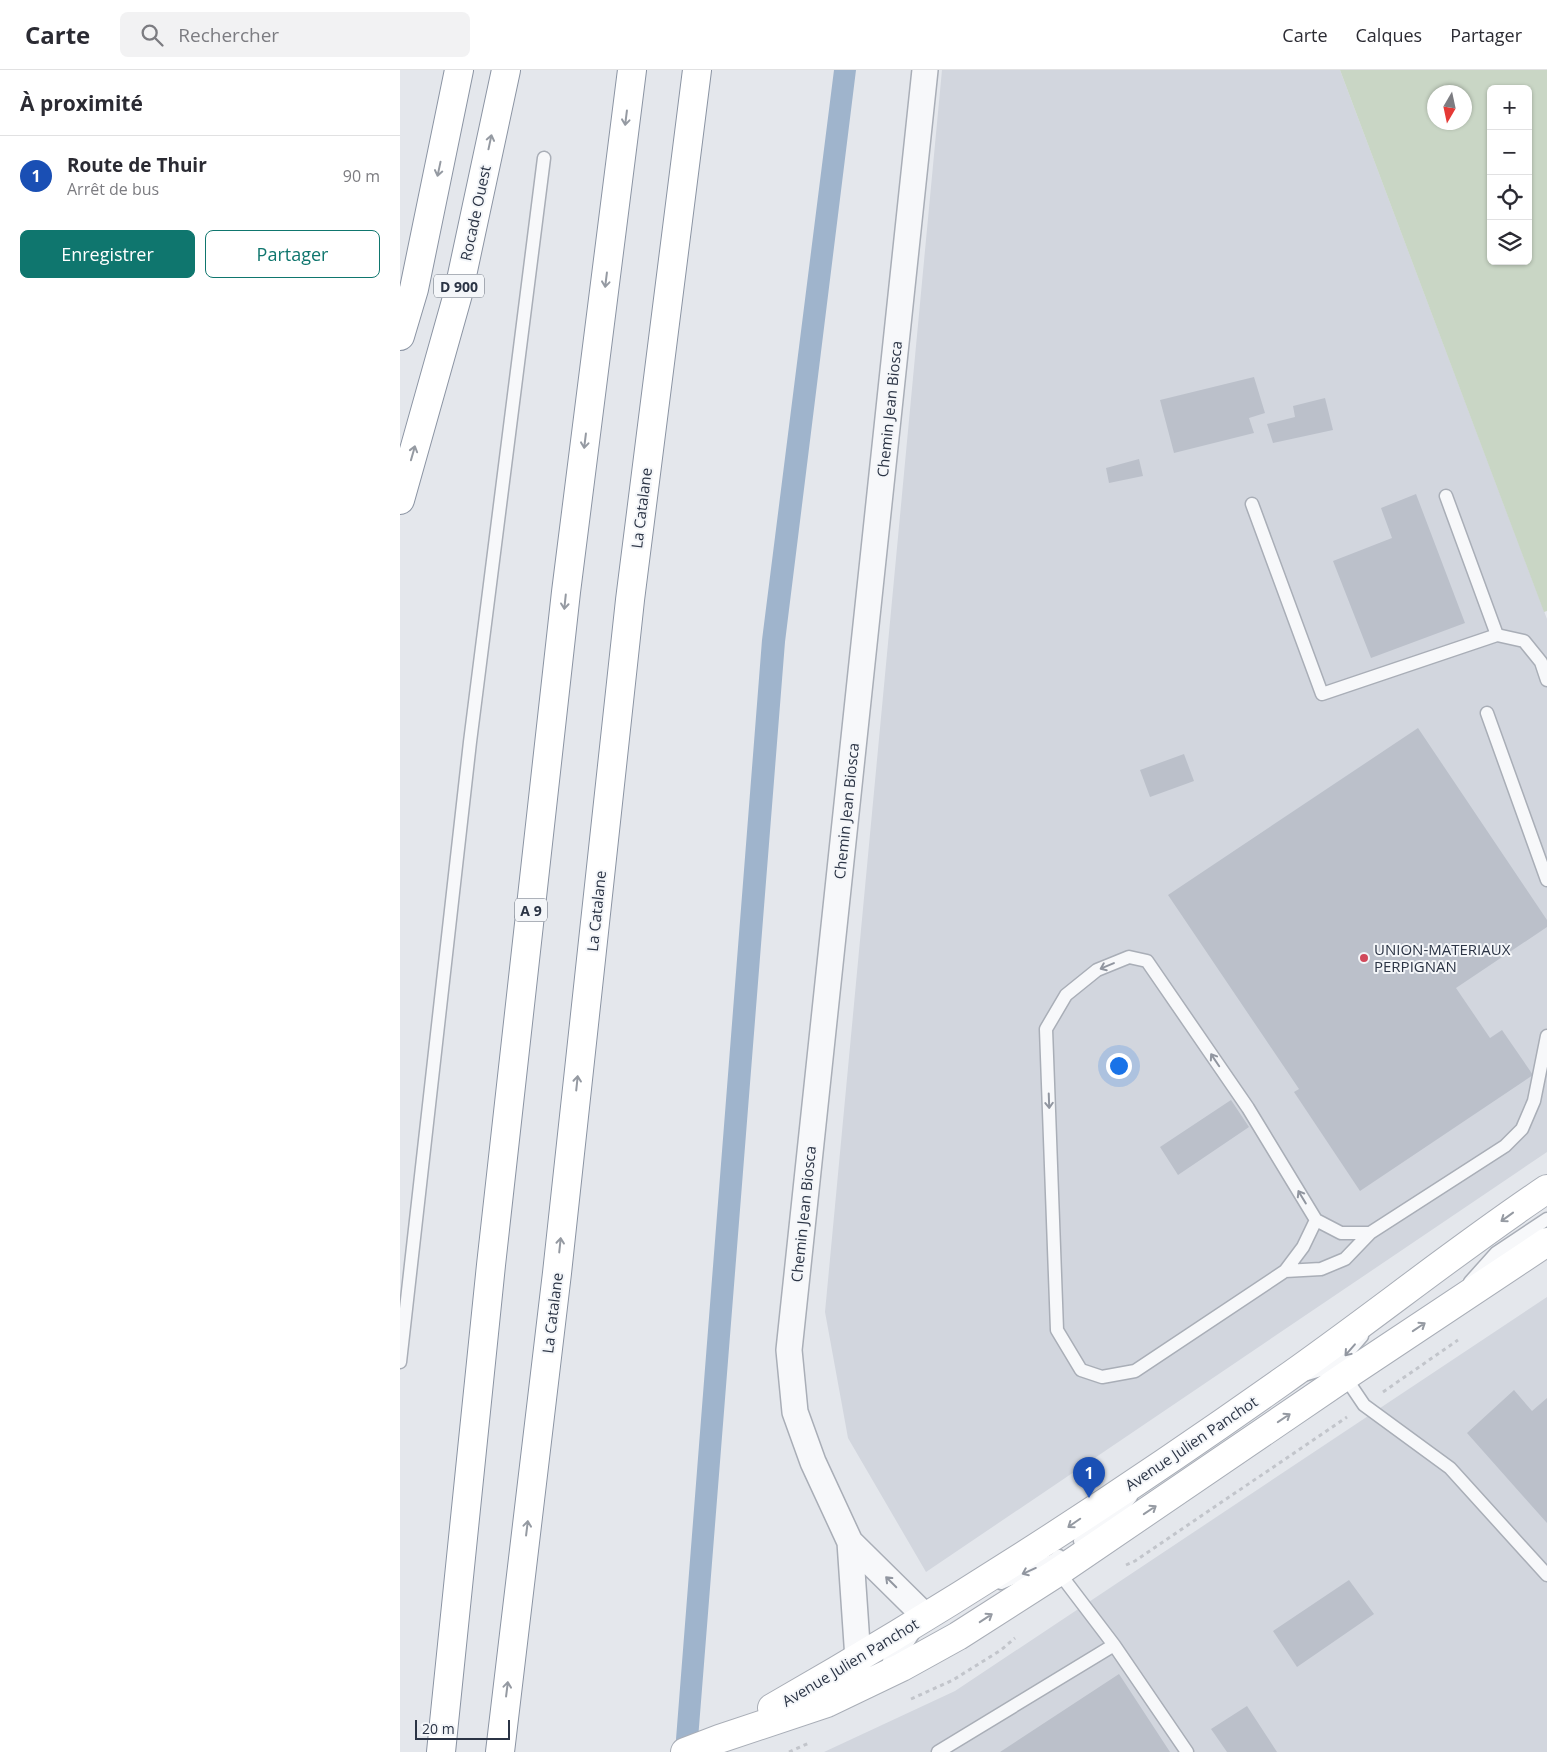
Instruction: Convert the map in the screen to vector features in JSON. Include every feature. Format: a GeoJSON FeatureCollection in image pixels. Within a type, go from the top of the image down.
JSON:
{"type":"FeatureCollection","features":[{"type":"Feature","properties":{"kind":"main road","name":"D 900"},"geometry":{"type":"LineString","coordinates":[[400,336],[414,289],[459,70]]}},
{"type":"Feature","properties":{"kind":"main road","name":"Rocade Ouest"},"geometry":{"type":"LineString","coordinates":[[400,500],[458,294],[506,70]]}},
{"type":"Feature","properties":{"kind":"main road","name":"A 9"},"geometry":{"type":"LineString","coordinates":[[441,1752],[494,1245],[561,641],[632,70]]}},
{"type":"Feature","properties":{"kind":"main road","name":"La Catalane"},"geometry":{"type":"LineString","coordinates":[[501,1745],[557,1273],[630,600],[697,70]]}},
{"type":"Feature","properties":{"kind":"main road","name":"Avenue Julien Panchot"},"geometry":{"type":"LineString","coordinates":[[719,1738],[858,1659],[1040,1546],[1281,1382],[1547,1189]]}},
{"type":"Feature","properties":{"kind":"main road","name":"Avenue Julien Panchot"},"geometry":{"type":"LineString","coordinates":[[686,1752],[719,1738],[827,1703],[902,1667],[958,1636],[1056,1566],[1340,1371],[1445,1309],[1547,1242]]}},
{"type":"Feature","properties":{"kind":"street","name":"Chemin Jean Biosca"},"geometry":{"type":"LineString","coordinates":[[925,70],[789,1350],[795,1412],[813,1462],[850,1542],[926,1617]]}},
{"type":"Feature","properties":{"kind":"street","name":"Chemin Jean Biosca"},"geometry":{"type":"LineString","coordinates":[[850,1542],[858,1659]]}},
{"type":"Feature","properties":{"kind":"lane"},"geometry":{"type":"LineString","coordinates":[[400,1362],[470,742],[544,158]]}},
{"type":"Feature","properties":{"kind":"lane"},"geometry":{"type":"LineString","coordinates":[[1446,496],[1497,635]]}},
{"type":"Feature","properties":{"kind":"lane"},"geometry":{"type":"LineString","coordinates":[[1252,504],[1322,694],[1497,635],[1524,641],[1540,662],[1547,680]]}},
{"type":"Feature","properties":{"kind":"lane"},"geometry":{"type":"LineString","coordinates":[[1487,713],[1547,880]]}},
{"type":"Feature","properties":{"kind":"lane"},"geometry":{"type":"LineString","coordinates":[[1316,1220],[1303,1247],[1286,1271],[1135,1371],[1102,1377],[1081,1370],[1057,1330],[1046,1029],[1066,995],[1097,970],[1129,957],[1147,961],[1248,1108],[1316,1220],[1341,1232],[1370,1233]]}},
{"type":"Feature","properties":{"kind":"lane"},"geometry":{"type":"LineString","coordinates":[[1286,1271],[1321,1269],[1346,1259],[1370,1233],[1505,1146],[1522,1129],[1534,1101],[1547,1036]]}},
{"type":"Feature","properties":{"kind":"lane"},"geometry":{"type":"LineString","coordinates":[[1445,1309],[1496,1253],[1547,1219]]}},
{"type":"Feature","properties":{"kind":"lane"},"geometry":{"type":"LineString","coordinates":[[1281,1382],[1340,1371],[1394,1300]]}},
{"type":"Feature","properties":{"kind":"lane"},"geometry":{"type":"LineString","coordinates":[[1340,1371],[1364,1405],[1450,1468],[1547,1575]]}},
{"type":"Feature","properties":{"kind":"lane"},"geometry":{"type":"LineString","coordinates":[[827,1703],[901,1653],[926,1617],[1056,1566],[1113,1517],[1161,1464]]}},
{"type":"Feature","properties":{"kind":"lane"},"geometry":{"type":"LineString","coordinates":[[1056,1566],[1187,1752]]}},
{"type":"Feature","properties":{"kind":"lane"},"geometry":{"type":"LineString","coordinates":[[858,1659],[901,1653],[958,1636]]}},
{"type":"Feature","properties":{"kind":"lane"},"geometry":{"type":"LineString","coordinates":[[938,1752],[1114,1646]]}},
{"type":"Feature","properties":{"kind":"shaded area"},"geometry":{"type":"Polygon","coordinates":[[[942,70],[1340,70],[1547,619],[1547,1152],[926,1572],[848,1438],[825,1312],[942,70]]]}},
{"type":"Feature","properties":{"kind":"shaded area"},"geometry":{"type":"Polygon","coordinates":[[[1547,1297],[1547,1752],[824,1752],[955,1691],[1547,1297]]]}},
{"type":"Feature","properties":{"kind":"green space"},"geometry":{"type":"Polygon","coordinates":[[[1340,70],[1547,70],[1547,611],[1544,612],[1340,70]]]}},
{"type":"Feature","properties":{"kind":"water"},"geometry":{"type":"Polygon","coordinates":[[[834,70],[856,70],[785,642],[697,1752],[675,1752],[762,640],[834,70]]]}},
{"type":"Feature","properties":{"kind":"building"},"geometry":{"type":"Polygon","coordinates":[[[1254,377],[1265,413],[1249,418],[1254,433],[1174,453],[1160,400],[1254,377]]]}},
{"type":"Feature","properties":{"kind":"building"},"geometry":{"type":"Polygon","coordinates":[[[1325,398],[1333,430],[1273,443],[1267,424],[1295,417],[1293,406],[1325,398]]]}},
{"type":"Feature","properties":{"kind":"building"},"geometry":{"type":"Polygon","coordinates":[[[1139,459],[1143,476],[1109,483],[1106,468],[1139,459]]]}},
{"type":"Feature","properties":{"kind":"building"},"geometry":{"type":"Polygon","coordinates":[[[1416,494],[1465,623],[1371,658],[1333,561],[1392,538],[1381,508],[1416,494]]]}},
{"type":"Feature","properties":{"kind":"building","name":"UNION-MATERIAUX PERPIGNAN"},"geometry":{"type":"Polygon","coordinates":[[[1418,728],[1547,920],[1547,927],[1456,988],[1490,1038],[1502,1030],[1533,1075],[1360,1191],[1294,1092],[1299,1089],[1168,895],[1418,728]]]}},
{"type":"Feature","properties":{"kind":"building"},"geometry":{"type":"Polygon","coordinates":[[[1184,754],[1194,781],[1150,797],[1140,770],[1184,754]]]}},
{"type":"Feature","properties":{"kind":"building"},"geometry":{"type":"Polygon","coordinates":[[[1231,1100],[1249,1127],[1178,1175],[1160,1147],[1231,1100]]]}},
{"type":"Feature","properties":{"kind":"building"},"geometry":{"type":"Polygon","coordinates":[[[1514,1390],[1532,1411],[1547,1398],[1547,1523],[1467,1433],[1514,1390]]]}},
{"type":"Feature","properties":{"kind":"building"},"geometry":{"type":"Polygon","coordinates":[[[1349,1580],[1374,1614],[1297,1667],[1273,1631],[1349,1580]]]}},
{"type":"Feature","properties":{"kind":"building"},"geometry":{"type":"Polygon","coordinates":[[[1119,1674],[1170,1752],[1000,1752],[1119,1674]]]}},
{"type":"Feature","properties":{"kind":"building"},"geometry":{"type":"Polygon","coordinates":[[[1247,1706],[1277,1752],[1227,1752],[1211,1729],[1247,1706]]]}},
{"type":"Feature","properties":{"kind":"place","name":"UNION-MATERIAUX PERPIGNAN"},"geometry":{"type":"Point","coordinates":[1364,958]}},
{"type":"Feature","properties":{"kind":"place","name":"Route de Thuir"},"geometry":{"type":"Point","coordinates":[1089,1498]}}]}
